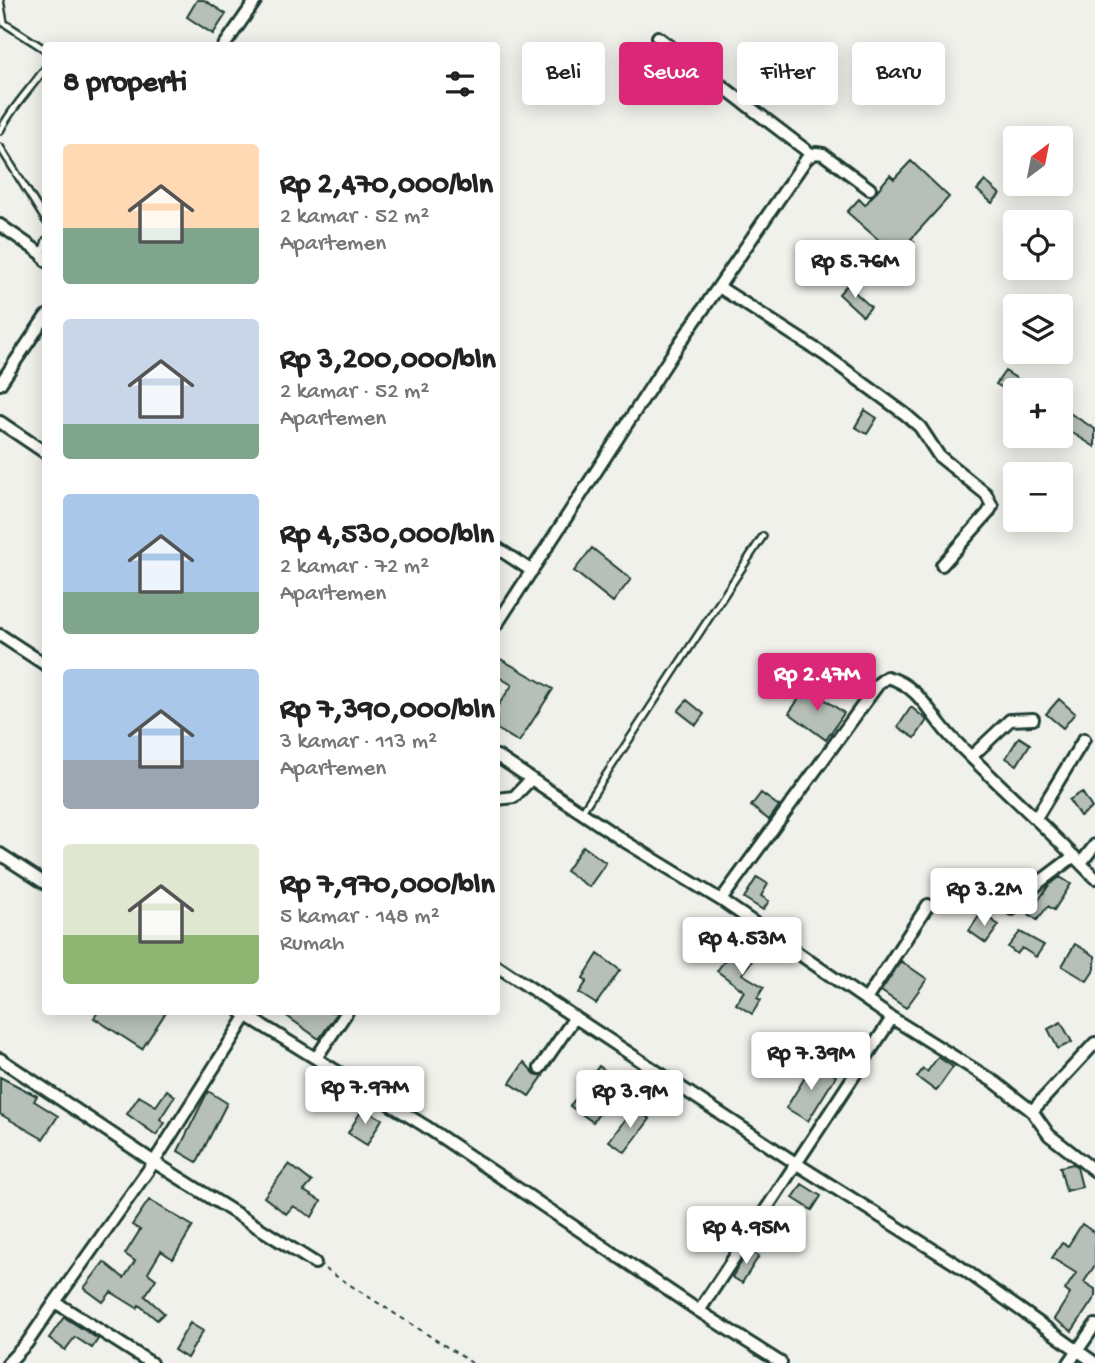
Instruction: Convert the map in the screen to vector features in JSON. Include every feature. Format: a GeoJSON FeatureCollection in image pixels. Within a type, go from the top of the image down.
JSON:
{"type":"FeatureCollection","features":[{"type":"Feature","properties":{"kind":"street"},"geometry":{"type":"LineString","coordinates":[[227,42],[256,0]]}},
{"type":"Feature","properties":{"kind":"street"},"geometry":{"type":"LineString","coordinates":[[658,37],[811,154],[823,154],[870,189]]}},
{"type":"Feature","properties":{"kind":"street"},"geometry":{"type":"LineString","coordinates":[[500,619],[719,287],[811,154]]}},
{"type":"Feature","properties":{"kind":"street"},"geometry":{"type":"LineString","coordinates":[[0,225],[42,256]]}},
{"type":"Feature","properties":{"kind":"street"},"geometry":{"type":"LineString","coordinates":[[719,287],[825,355],[905,414],[920,427],[939,456],[986,494],[992,506],[988,513],[942,565]]}},
{"type":"Feature","properties":{"kind":"street"},"geometry":{"type":"LineString","coordinates":[[0,384],[42,322]]}},
{"type":"Feature","properties":{"kind":"street"},"geometry":{"type":"LineString","coordinates":[[0,422],[42,450]]}},
{"type":"Feature","properties":{"kind":"street"},"geometry":{"type":"LineString","coordinates":[[500,550],[531,571]]}},
{"type":"Feature","properties":{"kind":"street"},"geometry":{"type":"LineString","coordinates":[[0,635],[42,662]]}},
{"type":"Feature","properties":{"kind":"street"},"geometry":{"type":"LineString","coordinates":[[721,900],[878,683],[887,677],[901,680],[917,693],[950,736],[1095,878]]}},
{"type":"Feature","properties":{"kind":"street"},"geometry":{"type":"LineString","coordinates":[[972,756],[1010,720],[1033,719]]}},
{"type":"Feature","properties":{"kind":"street"},"geometry":{"type":"LineString","coordinates":[[1036,818],[1084,739]]}},
{"type":"Feature","properties":{"kind":"street"},"geometry":{"type":"LineString","coordinates":[[500,759],[721,900],[867,998],[892,1018],[996,1083],[1032,1111],[1049,1135],[1095,1171]]}},
{"type":"Feature","properties":{"kind":"street"},"geometry":{"type":"LineString","coordinates":[[500,799],[514,797],[531,779]]}},
{"type":"Feature","properties":{"kind":"street"},"geometry":{"type":"LineString","coordinates":[[1012,909],[1041,881],[1078,860],[1095,845]]}},
{"type":"Feature","properties":{"kind":"street"},"geometry":{"type":"LineString","coordinates":[[0,854],[42,881]]}},
{"type":"Feature","properties":{"kind":"street"},"geometry":{"type":"LineString","coordinates":[[867,998],[928,905]]}},
{"type":"Feature","properties":{"kind":"street"},"geometry":{"type":"LineString","coordinates":[[500,968],[797,1164],[959,1266],[1095,1363]]}},
{"type":"Feature","properties":{"kind":"street"},"geometry":{"type":"LineString","coordinates":[[8,1363],[27,1343],[154,1162],[245,1015]]}},
{"type":"Feature","properties":{"kind":"street"},"geometry":{"type":"LineString","coordinates":[[249,1015],[425,1126],[699,1311],[781,1363]]}},
{"type":"Feature","properties":{"kind":"street"},"geometry":{"type":"LineString","coordinates":[[316,1058],[345,1015]]}},
{"type":"Feature","properties":{"kind":"street"},"geometry":{"type":"LineString","coordinates":[[540,1068],[575,1017]]}},
{"type":"Feature","properties":{"kind":"street"},"geometry":{"type":"LineString","coordinates":[[699,1311],[892,1018]]}},
{"type":"Feature","properties":{"kind":"street"},"geometry":{"type":"LineString","coordinates":[[1032,1111],[1095,1042]]}},
{"type":"Feature","properties":{"kind":"street"},"geometry":{"type":"LineString","coordinates":[[0,1059],[154,1162],[315,1263]]}},
{"type":"Feature","properties":{"kind":"street"},"geometry":{"type":"LineString","coordinates":[[55,1302],[151,1363]]}},
{"type":"Feature","properties":{"kind":"street"},"geometry":{"type":"LineString","coordinates":[[1069,1363],[1095,1325]]}},
{"type":"Feature","properties":{"kind":"lane"},"geometry":{"type":"LineString","coordinates":[[1,0],[4,23],[42,47]]}},
{"type":"Feature","properties":{"kind":"lane"},"geometry":{"type":"LineString","coordinates":[[0,131],[11,109],[25,98],[42,73]]}},
{"type":"Feature","properties":{"kind":"lane"},"geometry":{"type":"LineString","coordinates":[[0,147],[42,215]]}},
{"type":"Feature","properties":{"kind":"lane"},"geometry":{"type":"LineString","coordinates":[[581,813],[763,536]]}},
{"type":"Feature","properties":{"kind":"path"},"geometry":{"type":"LineString","coordinates":[[315,1263],[472,1363]]}},
{"type":"Feature","properties":{"kind":"building"},"geometry":{"type":"Polygon","coordinates":[[[197,0],[204,0],[226,14],[213,34],[187,17],[197,0]]]}},
{"type":"Feature","properties":{"kind":"building"},"geometry":{"type":"Polygon","coordinates":[[[911,161],[949,197],[911,239],[914,242],[899,258],[847,212],[859,199],[865,205],[890,175],[894,179],[911,161]]]}},
{"type":"Feature","properties":{"kind":"building"},"geometry":{"type":"Polygon","coordinates":[[[985,181],[1000,194],[992,203],[977,190],[985,181]]]}},
{"type":"Feature","properties":{"kind":"building"},"geometry":{"type":"Polygon","coordinates":[[[847,285],[871,307],[863,316],[839,294],[847,285]]]}},
{"type":"Feature","properties":{"kind":"building"},"geometry":{"type":"Polygon","coordinates":[[[1005,371],[1016,378],[1003,378],[1003,388],[996,384],[1005,371]]]}},
{"type":"Feature","properties":{"kind":"building"},"geometry":{"type":"Polygon","coordinates":[[[865,410],[877,418],[867,434],[855,427],[865,410]]]}},
{"type":"Feature","properties":{"kind":"building"},"geometry":{"type":"Polygon","coordinates":[[[1073,415],[1095,429],[1095,447],[1073,433],[1073,415]]]}},
{"type":"Feature","properties":{"kind":"building"},"geometry":{"type":"Polygon","coordinates":[[[592,548],[631,579],[613,602],[574,571],[592,548]]]}},
{"type":"Feature","properties":{"kind":"building"},"geometry":{"type":"Polygon","coordinates":[[[500,659],[553,689],[519,742],[500,731],[500,703],[512,685],[500,678],[500,659]]]}},
{"type":"Feature","properties":{"kind":"building"},"geometry":{"type":"Polygon","coordinates":[[[807,687],[844,713],[826,740],[789,713],[807,687]]]}},
{"type":"Feature","properties":{"kind":"building"},"geometry":{"type":"Polygon","coordinates":[[[1059,699],[1075,713],[1063,728],[1046,714],[1059,699]]]}},
{"type":"Feature","properties":{"kind":"building"},"geometry":{"type":"Polygon","coordinates":[[[687,700],[704,714],[696,725],[678,711],[687,700]]]}},
{"type":"Feature","properties":{"kind":"building"},"geometry":{"type":"Polygon","coordinates":[[[911,707],[927,720],[915,738],[898,727],[911,707]]]}},
{"type":"Feature","properties":{"kind":"building"},"geometry":{"type":"Polygon","coordinates":[[[1019,737],[1030,744],[1017,765],[1006,758],[1019,737]]]}},
{"type":"Feature","properties":{"kind":"building"},"geometry":{"type":"Polygon","coordinates":[[[1082,792],[1092,808],[1080,816],[1069,800],[1082,792]]]}},
{"type":"Feature","properties":{"kind":"building"},"geometry":{"type":"Polygon","coordinates":[[[761,793],[779,806],[769,820],[751,806],[761,793]]]}},
{"type":"Feature","properties":{"kind":"building"},"geometry":{"type":"Polygon","coordinates":[[[583,846],[606,863],[589,887],[566,871],[583,846]]]}},
{"type":"Feature","properties":{"kind":"building"},"geometry":{"type":"Polygon","coordinates":[[[757,877],[768,884],[761,896],[769,901],[763,910],[744,898],[757,877]]]}},
{"type":"Feature","properties":{"kind":"building"},"geometry":{"type":"Polygon","coordinates":[[[1060,877],[1071,884],[1054,910],[1048,906],[1037,920],[1029,914],[1049,885],[1060,877]]]}},
{"type":"Feature","properties":{"kind":"building"},"geometry":{"type":"Polygon","coordinates":[[[981,913],[999,925],[986,943],[969,931],[981,913]]]}},
{"type":"Feature","properties":{"kind":"building"},"geometry":{"type":"Polygon","coordinates":[[[1020,932],[1044,945],[1036,957],[1022,948],[1017,954],[1008,947],[1020,932]]]}},
{"type":"Feature","properties":{"kind":"building"},"geometry":{"type":"Polygon","coordinates":[[[745,944],[757,954],[742,974],[764,987],[757,998],[761,1000],[752,1014],[736,1004],[744,991],[717,971],[735,946],[740,951],[745,944]]]}},
{"type":"Feature","properties":{"kind":"building"},"geometry":{"type":"Polygon","coordinates":[[[1075,944],[1095,956],[1095,969],[1087,981],[1062,966],[1075,944]]]}},
{"type":"Feature","properties":{"kind":"building"},"geometry":{"type":"Polygon","coordinates":[[[598,954],[620,970],[596,1004],[579,993],[587,981],[583,978],[598,954]]]}},
{"type":"Feature","properties":{"kind":"building"},"geometry":{"type":"Polygon","coordinates":[[[901,961],[927,979],[906,1008],[881,991],[901,961]]]}},
{"type":"Feature","properties":{"kind":"building"},"geometry":{"type":"Polygon","coordinates":[[[96,1015],[164,1015],[142,1049],[94,1018],[96,1015]]]}},
{"type":"Feature","properties":{"kind":"building"},"geometry":{"type":"Polygon","coordinates":[[[285,1015],[336,1015],[319,1039],[285,1015]]]}},
{"type":"Feature","properties":{"kind":"building"},"geometry":{"type":"Polygon","coordinates":[[[1061,1022],[1072,1042],[1058,1049],[1048,1029],[1061,1022]]]}},
{"type":"Feature","properties":{"kind":"building"},"geometry":{"type":"Polygon","coordinates":[[[938,1057],[953,1067],[936,1091],[917,1077],[923,1069],[927,1072],[938,1057]]]}},
{"type":"Feature","properties":{"kind":"building"},"geometry":{"type":"Polygon","coordinates":[[[524,1062],[535,1074],[543,1076],[529,1096],[510,1083],[524,1062]]]}},
{"type":"Feature","properties":{"kind":"building"},"geometry":{"type":"Polygon","coordinates":[[[814,1063],[836,1076],[808,1121],[786,1108],[814,1063]]]}},
{"type":"Feature","properties":{"kind":"building"},"geometry":{"type":"Polygon","coordinates":[[[599,1066],[622,1082],[593,1122],[570,1106],[599,1066]]]}},
{"type":"Feature","properties":{"kind":"building"},"geometry":{"type":"Polygon","coordinates":[[[0,1077],[37,1096],[34,1101],[58,1116],[43,1139],[0,1114],[0,1077]]]}},
{"type":"Feature","properties":{"kind":"building"},"geometry":{"type":"Polygon","coordinates":[[[167,1090],[175,1096],[160,1119],[165,1123],[156,1135],[127,1114],[139,1096],[156,1106],[167,1090]]]}},
{"type":"Feature","properties":{"kind":"building"},"geometry":{"type":"Polygon","coordinates":[[[208,1091],[227,1103],[197,1162],[178,1151],[208,1091]]]}},
{"type":"Feature","properties":{"kind":"building"},"geometry":{"type":"Polygon","coordinates":[[[363,1108],[382,1119],[367,1145],[348,1133],[363,1108]]]}},
{"type":"Feature","properties":{"kind":"building"},"geometry":{"type":"Polygon","coordinates":[[[634,1108],[650,1119],[625,1152],[609,1141],[634,1108]]]}},
{"type":"Feature","properties":{"kind":"building"},"geometry":{"type":"Polygon","coordinates":[[[289,1164],[312,1182],[304,1191],[321,1201],[312,1217],[293,1206],[286,1214],[264,1197],[289,1164]]]}},
{"type":"Feature","properties":{"kind":"building"},"geometry":{"type":"Polygon","coordinates":[[[1073,1164],[1077,1167],[1082,1187],[1066,1191],[1060,1167],[1073,1164]]]}},
{"type":"Feature","properties":{"kind":"building"},"geometry":{"type":"Polygon","coordinates":[[[802,1184],[821,1196],[812,1210],[793,1198],[802,1184]]]}},
{"type":"Feature","properties":{"kind":"building"},"geometry":{"type":"Polygon","coordinates":[[[149,1200],[193,1226],[173,1259],[161,1251],[148,1273],[156,1279],[145,1296],[164,1313],[157,1320],[139,1305],[137,1308],[111,1292],[103,1302],[84,1288],[104,1262],[124,1278],[135,1261],[125,1254],[140,1230],[132,1225],[149,1200]]]}},
{"type":"Feature","properties":{"kind":"building"},"geometry":{"type":"Polygon","coordinates":[[[1082,1224],[1095,1233],[1095,1265],[1084,1282],[1095,1289],[1095,1297],[1072,1331],[1054,1319],[1070,1294],[1065,1290],[1076,1273],[1052,1258],[1062,1243],[1068,1246],[1082,1224]]]}},
{"type":"Feature","properties":{"kind":"building"},"geometry":{"type":"Polygon","coordinates":[[[749,1250],[759,1256],[742,1283],[732,1277],[749,1250]]]}},
{"type":"Feature","properties":{"kind":"building"},"geometry":{"type":"Polygon","coordinates":[[[64,1317],[98,1339],[92,1348],[75,1337],[65,1350],[49,1338],[64,1317]]]}},
{"type":"Feature","properties":{"kind":"building"},"geometry":{"type":"Polygon","coordinates":[[[190,1323],[203,1331],[187,1358],[174,1350],[190,1323]]]}}]}
